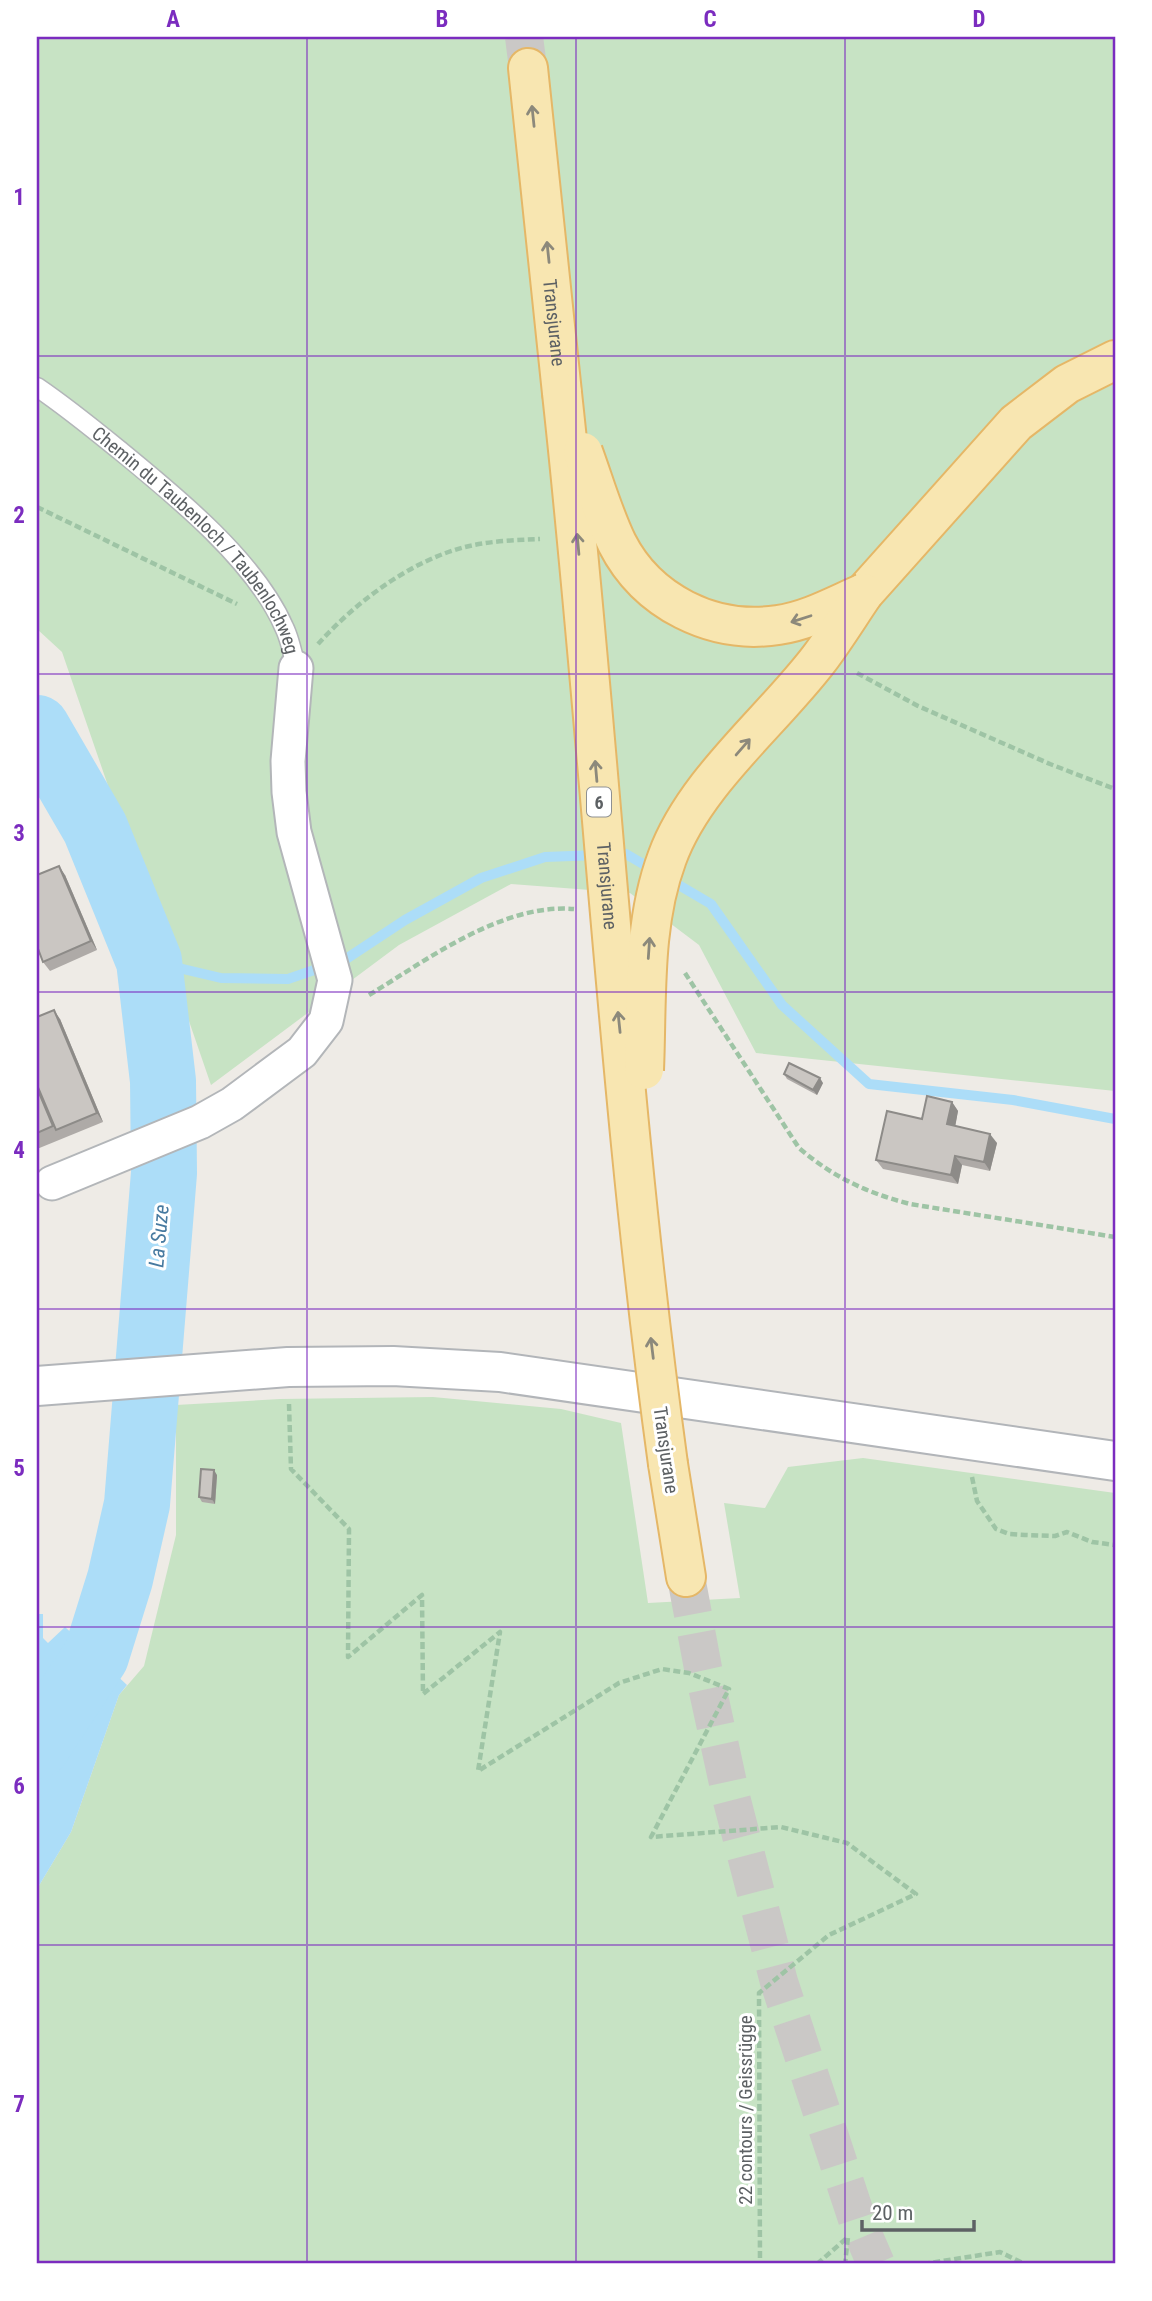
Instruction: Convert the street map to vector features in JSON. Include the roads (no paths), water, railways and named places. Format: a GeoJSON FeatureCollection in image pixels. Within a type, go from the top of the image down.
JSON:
{"type":"FeatureCollection","features":[{"type":"Feature","properties":{"kind":"main road","name":"Transjurane"},"geometry":{"type":"LineString","coordinates":[[528,68],[575,514],[607,898],[638,1212],[652,1344],[684,1564]]}},
{"type":"Feature","properties":{"kind":"main road"},"geometry":{"type":"LineString","coordinates":[[638,1212],[649,944],[656,896],[668,856],[683,826],[708,789],[818,659],[864,593],[1016,423],[1067,384],[1106,364]]}},
{"type":"Feature","properties":{"kind":"main road"},"geometry":{"type":"LineString","coordinates":[[562,393],[617,543],[643,579],[671,603],[710,621],[734,626],[761,627],[793,622],[864,593]]}},
{"type":"Feature","properties":{"kind":"main road"},"geometry":{"type":"LineString","coordinates":[[37,1386],[285,1385],[393,1366],[500,1373],[1115,1461]]}},
{"type":"Feature","properties":{"kind":"street","name":"Chemin du Taubenloch / Taubenlochweg"},"geometry":{"type":"LineString","coordinates":[[44,1186],[200,1122],[232,1104],[302,1052],[326,1021],[335,980],[294,832],[289,792],[288,761],[296,668]]}},
{"type":"Feature","properties":{"kind":"lane","name":"Chemin du Taubenloch / Taubenlochweg"},"geometry":{"type":"LineString","coordinates":[[37,387],[143,469],[201,521],[253,577],[285,627],[296,668]]}},
{"type":"Feature","properties":{"kind":"water"},"geometry":{"type":"Polygon","coordinates":[[[37,1614],[43,1614],[43,1638],[48,1643],[65,1627],[127,1685],[119,1695],[71,1832],[37,1889],[37,1614]]]}},
{"type":"Feature","properties":{"kind":"waterway","name":"La Suze"},"geometry":{"type":"LineString","coordinates":[[37,728],[95,828],[149,961],[163,1081],[164,1173],[137,1504],[120,1579],[96,1656],[37,1746]]}},
{"type":"Feature","properties":{"kind":"waterway"},"geometry":{"type":"LineString","coordinates":[[149,961],[221,978],[288,979],[346,959],[405,920],[481,878],[545,857],[626,854],[711,904],[782,1005],[869,1084],[1013,1100],[1115,1119]]}},
{"type":"Feature","properties":{"kind":"tunnel"},"geometry":{"type":"LineString","coordinates":[[524,37],[528,68]]}},
{"type":"Feature","properties":{"kind":"tunnel"},"geometry":{"type":"LineString","coordinates":[[686,1577],[731,1797],[779,1982],[858,2222],[876,2264]]}}]}
